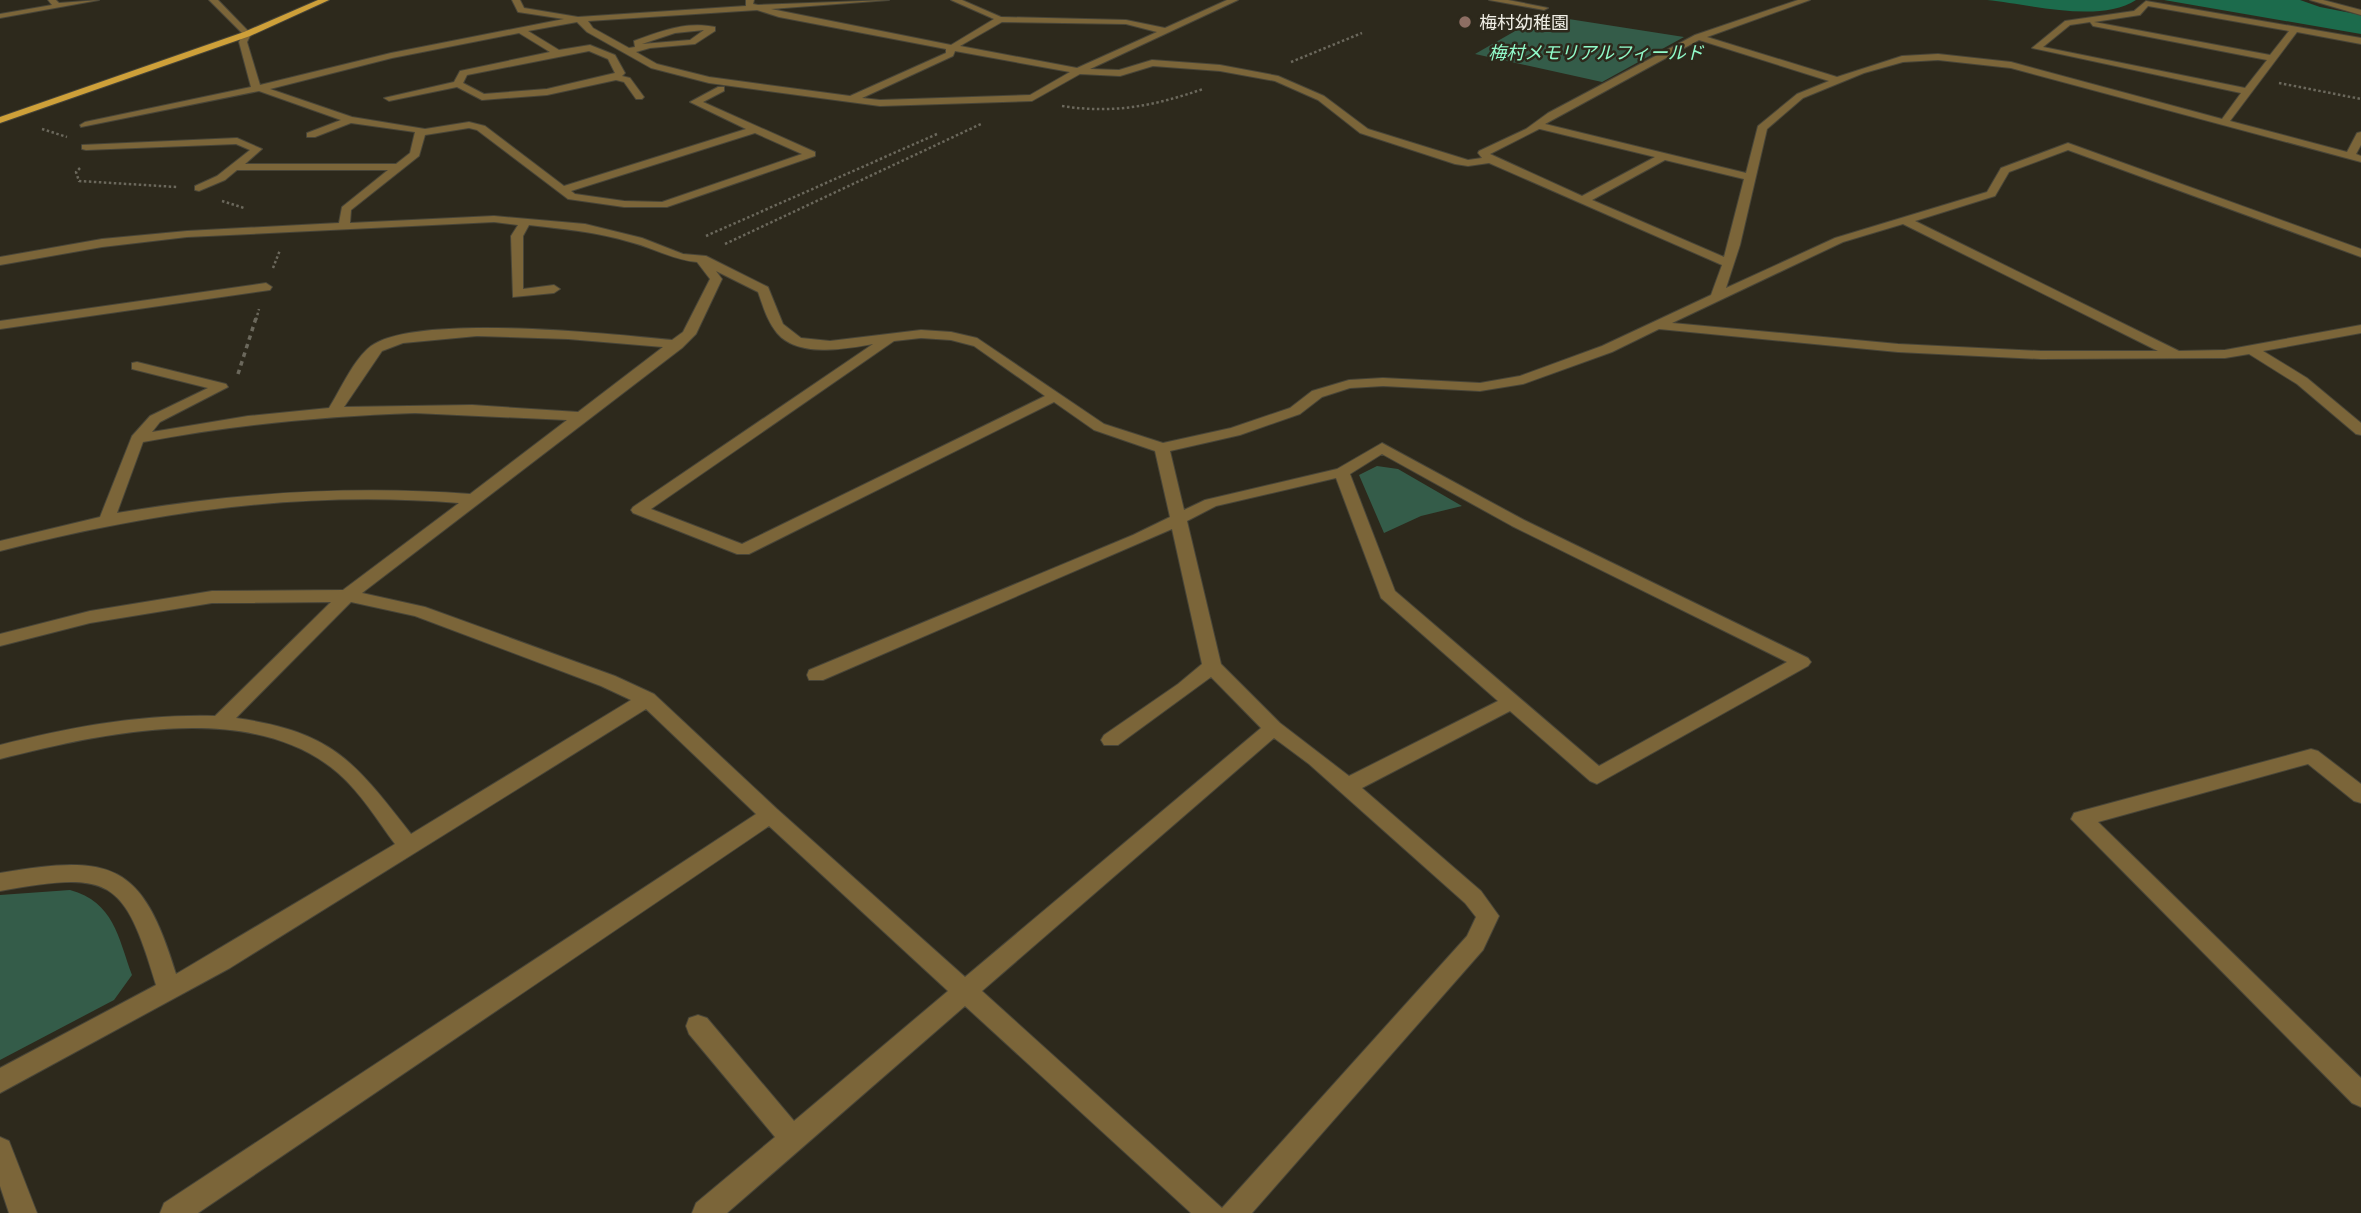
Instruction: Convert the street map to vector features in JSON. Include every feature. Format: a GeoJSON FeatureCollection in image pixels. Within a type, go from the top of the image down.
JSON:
{"type":"FeatureCollection","features":[{"type":"Feature","properties":{"kind":"main road"},"geometry":{"type":"LineString","coordinates":[[3,118],[247,34],[325,0]]}},
{"type":"Feature","properties":{"kind":"street"},"geometry":{"type":"LineString","coordinates":[[0,16],[54,3],[95,0]]}},
{"type":"Feature","properties":{"kind":"street"},"geometry":{"type":"LineString","coordinates":[[213,0],[247,34],[243,42],[256,87]]}},
{"type":"Feature","properties":{"kind":"street"},"geometry":{"type":"LineString","coordinates":[[516,0],[521,10],[578,19],[586,23],[590,30],[654,66],[709,80],[901,103],[1032,98],[1078,71],[1234,0]]}},
{"type":"Feature","properties":{"kind":"street"},"geometry":{"type":"LineString","coordinates":[[750,0],[749,5],[761,10],[1078,71],[1120,73],[1174,55]]}},
{"type":"Feature","properties":{"kind":"street"},"geometry":{"type":"LineString","coordinates":[[85,125],[318,76],[391,56],[578,19],[761,10],[886,0]]}},
{"type":"Feature","properties":{"kind":"street"},"geometry":{"type":"LineString","coordinates":[[955,0],[1000,19],[1126,22],[1166,32]]}},
{"type":"Feature","properties":{"kind":"street"},"geometry":{"type":"LineString","coordinates":[[1493,0],[1544,8]]}},
{"type":"Feature","properties":{"kind":"street"},"geometry":{"type":"LineString","coordinates":[[1728,264],[1585,199],[1490,160],[1483,153],[1540,126],[1551,115],[1698,37],[1806,0]]}},
{"type":"Feature","properties":{"kind":"street"},"geometry":{"type":"LineString","coordinates":[[2314,0],[2361,13]]}},
{"type":"Feature","properties":{"kind":"street"},"geometry":{"type":"LineString","coordinates":[[2247,91],[2036,48],[2068,23],[2137,13],[2146,3],[2361,41]]}},
{"type":"Feature","properties":{"kind":"street"},"geometry":{"type":"LineString","coordinates":[[850,99],[950,54],[951,48],[1000,19]]}},
{"type":"Feature","properties":{"kind":"street"},"geometry":{"type":"LineString","coordinates":[[2080,21],[2272,58]]}},
{"type":"Feature","properties":{"kind":"street"},"geometry":{"type":"LineString","coordinates":[[627,51],[692,42],[712,29],[698,25],[666,32],[637,43],[640,48]]}},
{"type":"Feature","properties":{"kind":"street"},"geometry":{"type":"LineString","coordinates":[[520,30],[558,53]]}},
{"type":"Feature","properties":{"kind":"street"},"geometry":{"type":"LineString","coordinates":[[2225,121],[2294,30]]}},
{"type":"Feature","properties":{"kind":"street"},"geometry":{"type":"LineString","coordinates":[[1698,37],[1839,81]]}},
{"type":"Feature","properties":{"kind":"street"},"geometry":{"type":"LineString","coordinates":[[458,84],[463,73],[590,48],[612,57],[620,73],[616,77]]}},
{"type":"Feature","properties":{"kind":"street"},"geometry":{"type":"LineString","coordinates":[[1717,297],[1728,264],[1762,128],[1789,103],[1839,81],[1902,59],[1938,57],[2011,65],[2355,158],[2361,135]]}},
{"type":"Feature","properties":{"kind":"street"},"geometry":{"type":"LineString","coordinates":[[1152,63],[1250,73],[1278,79],[1321,98],[1364,131],[1468,163],[1490,160]]}},
{"type":"Feature","properties":{"kind":"street"},"geometry":{"type":"LineString","coordinates":[[389,98],[458,84],[482,97],[547,92],[616,77],[626,80],[639,97]]}},
{"type":"Feature","properties":{"kind":"street"},"geometry":{"type":"LineString","coordinates":[[256,87],[350,120],[421,130],[415,154],[346,209],[344,225]]}},
{"type":"Feature","properties":{"kind":"street"},"geometry":{"type":"LineString","coordinates":[[420,133],[469,125],[481,128],[572,197],[663,205],[811,154],[695,102],[721,89]]}},
{"type":"Feature","properties":{"kind":"street"},"geometry":{"type":"LineString","coordinates":[[311,135],[350,120]]}},
{"type":"Feature","properties":{"kind":"street"},"geometry":{"type":"LineString","coordinates":[[1540,126],[1750,177]]}},
{"type":"Feature","properties":{"kind":"street"},"geometry":{"type":"LineString","coordinates":[[563,190],[756,129]]}},
{"type":"Feature","properties":{"kind":"street"},"geometry":{"type":"LineString","coordinates":[[86,147],[237,141],[257,149],[221,178],[199,188]]}},
{"type":"Feature","properties":{"kind":"street"},"geometry":{"type":"LineString","coordinates":[[0,261],[102,243],[344,225],[494,219],[584,227],[702,260],[764,290],[781,329],[786,335],[806,344],[854,344],[921,334],[972,340],[1099,426],[1162,448],[1235,432],[1295,411],[1317,394],[1349,384],[1383,382],[1480,387],[1523,380],[1660,326],[1839,240],[1991,194],[1999,176],[2005,170],[2068,146],[2361,253]]}},
{"type":"Feature","properties":{"kind":"street"},"geometry":{"type":"LineString","coordinates":[[1585,199],[1664,156]]}},
{"type":"Feature","properties":{"kind":"street"},"geometry":{"type":"LineString","coordinates":[[234,167],[397,167]]}},
{"type":"Feature","properties":{"kind":"street"},"geometry":{"type":"LineString","coordinates":[[1904,220],[2178,355]]}},
{"type":"Feature","properties":{"kind":"street"},"geometry":{"type":"LineString","coordinates":[[525,222],[517,236],[517,294],[554,289]]}},
{"type":"Feature","properties":{"kind":"street"},"geometry":{"type":"LineString","coordinates":[[219,723],[347,596],[689,334],[716,279],[702,260]]}},
{"type":"Feature","properties":{"kind":"street"},"geometry":{"type":"LineString","coordinates":[[0,325],[266,286]]}},
{"type":"Feature","properties":{"kind":"street"},"geometry":{"type":"LineString","coordinates":[[1660,326],[1898,348],[2041,355],[2178,355],[2252,350],[2361,329]]}},
{"type":"Feature","properties":{"kind":"street"},"geometry":{"type":"LineString","coordinates":[[335,410],[376,349],[417,335],[532,334],[677,345]]}},
{"type":"Feature","properties":{"kind":"street"},"geometry":{"type":"LineString","coordinates":[[892,338],[639,510],[743,550],[1054,397]]}},
{"type":"Feature","properties":{"kind":"street"},"geometry":{"type":"LineString","coordinates":[[2252,350],[2302,381],[2361,431]]}},
{"type":"Feature","properties":{"kind":"street"},"geometry":{"type":"LineString","coordinates":[[106,522],[137,439],[155,419],[221,387],[137,366]]}},
{"type":"Feature","properties":{"kind":"street"},"geometry":{"type":"LineString","coordinates":[[137,439],[213,425],[335,410],[452,408],[584,417]]}},
{"type":"Feature","properties":{"kind":"street"},"geometry":{"type":"LineString","coordinates":[[1162,448],[1212,666],[1273,728],[1315,759],[1473,897],[1488,916],[1475,943],[1234,1213]]}},
{"type":"Feature","properties":{"kind":"street"},"geometry":{"type":"LineString","coordinates":[[816,675],[1180,521],[1211,503],[1342,472],[1381,448],[1518,523],[1802,663],[1597,776],[1387,594],[1342,472]]}},
{"type":"Feature","properties":{"kind":"street"},"geometry":{"type":"LineString","coordinates":[[0,546],[183,508],[304,494],[400,493],[472,499]]}},
{"type":"Feature","properties":{"kind":"street"},"geometry":{"type":"LineString","coordinates":[[0,640],[90,617],[212,597],[347,596],[419,611],[608,681],[647,699],[770,815],[1211,1213]]}},
{"type":"Feature","properties":{"kind":"street"},"geometry":{"type":"LineString","coordinates":[[1111,740],[1185,689],[1212,666]]}},
{"type":"Feature","properties":{"kind":"street"},"geometry":{"type":"LineString","coordinates":[[0,1081],[222,961],[647,699]]}},
{"type":"Feature","properties":{"kind":"street"},"geometry":{"type":"LineString","coordinates":[[1346,787],[1511,702]]}},
{"type":"Feature","properties":{"kind":"street"},"geometry":{"type":"LineString","coordinates":[[0,752],[116,726],[153,723],[219,723],[283,734],[344,767],[408,845]]}},
{"type":"Feature","properties":{"kind":"street"},"geometry":{"type":"LineString","coordinates":[[706,1213],[1273,728]]}},
{"type":"Feature","properties":{"kind":"street"},"geometry":{"type":"LineString","coordinates":[[2361,795],[2311,756],[2081,819],[2361,1095]]}},
{"type":"Feature","properties":{"kind":"street"},"geometry":{"type":"LineString","coordinates":[[174,1213],[770,815]]}},
{"type":"Feature","properties":{"kind":"street"},"geometry":{"type":"LineString","coordinates":[[0,882],[92,873],[114,883],[136,900],[152,933],[169,989]]}},
{"type":"Feature","properties":{"kind":"street"},"geometry":{"type":"LineString","coordinates":[[698,1026],[793,1139]]}},
{"type":"Feature","properties":{"kind":"street"},"geometry":{"type":"LineString","coordinates":[[0,1150],[23,1213]]}},
{"type":"Feature","properties":{"kind":"path"},"geometry":{"type":"LineString","coordinates":[[1032,98],[1096,112],[1142,110],[1250,73],[1274,69],[1362,33]]}},
{"type":"Feature","properties":{"kind":"path"},"geometry":{"type":"LineString","coordinates":[[2257,78],[2361,99]]}},
{"type":"Feature","properties":{"kind":"path"},"geometry":{"type":"LineString","coordinates":[[3,118],[76,140],[93,152],[76,172],[79,181],[199,188],[201,194],[253,210]]}},
{"type":"Feature","properties":{"kind":"path"},"geometry":{"type":"LineString","coordinates":[[702,260],[709,252],[993,118]]}},
{"type":"Feature","properties":{"kind":"path"},"geometry":{"type":"LineString","coordinates":[[666,251],[722,232],[937,134]]}},
{"type":"Feature","properties":{"kind":"green space"},"geometry":{"type":"Polygon","coordinates":[[[1987,0],[2136,0],[2121,7],[2084,12],[1987,0]]]}},
{"type":"Feature","properties":{"kind":"green space"},"geometry":{"type":"Polygon","coordinates":[[[2164,0],[2300,0],[2361,15],[2361,34],[2164,0]]]}},
{"type":"Feature","properties":{"kind":"green space","name":"梅村メモリアルフィールド"},"geometry":{"type":"Polygon","coordinates":[[[1543,15],[1684,37],[1602,82],[1475,54],[1543,15]]]}},
{"type":"Feature","properties":{"kind":"green space"},"geometry":{"type":"Polygon","coordinates":[[[1377,466],[1398,469],[1462,506],[1421,516],[1384,533],[1359,475],[1377,466]]]}},
{"type":"Feature","properties":{"kind":"green space"},"geometry":{"type":"Polygon","coordinates":[[[70,890],[85,896],[105,912],[118,935],[132,975],[114,1000],[0,1060],[0,895],[70,890]]]}},
{"type":"Feature","properties":{"kind":"place","name":"梅村幼稚園"},"geometry":{"type":"Point","coordinates":[1465,22]}}]}
